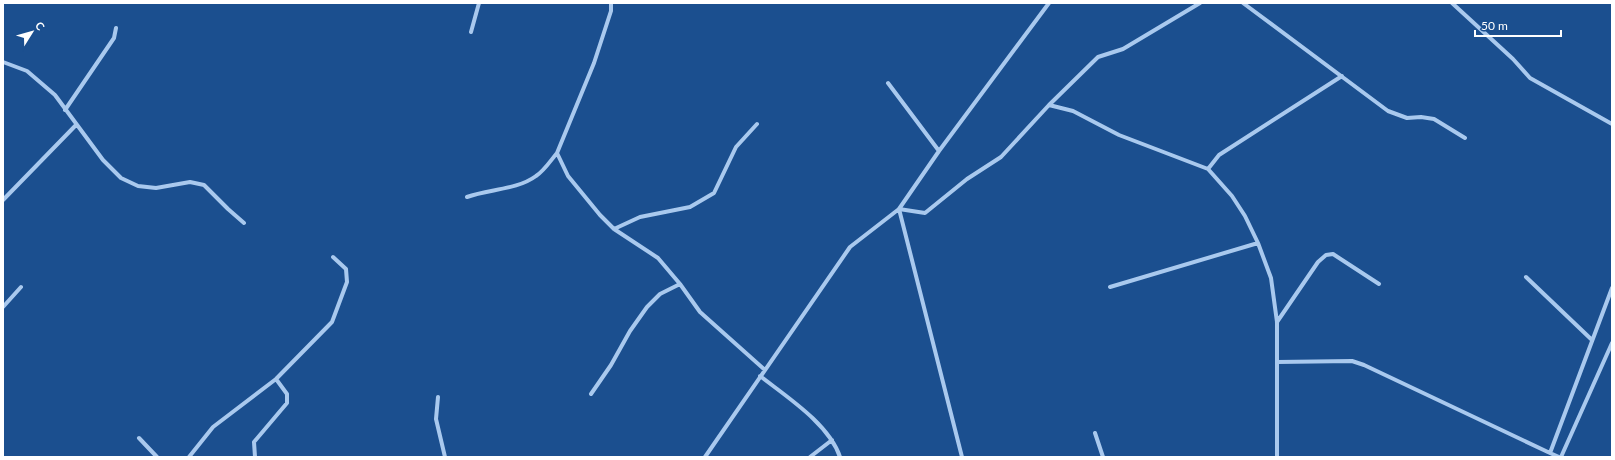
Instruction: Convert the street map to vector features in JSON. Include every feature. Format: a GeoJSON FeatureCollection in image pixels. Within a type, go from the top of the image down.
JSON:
{"type":"FeatureCollection","features":[{"type":"Feature","properties":{"kind":"street"},"geometry":{"type":"LineString","coordinates":[[471,32],[479,3]]}},
{"type":"Feature","properties":{"kind":"street"},"geometry":{"type":"LineString","coordinates":[[467,198],[476,194],[526,183],[538,175],[557,152],[594,63],[611,12],[611,3]]}},
{"type":"Feature","properties":{"kind":"street"},"geometry":{"type":"LineString","coordinates":[[705,457],[850,247],[899,209],[939,151],[1048,3]]}},
{"type":"Feature","properties":{"kind":"street"},"geometry":{"type":"LineString","coordinates":[[899,209],[925,214],[967,179],[1001,157],[1049,104],[1098,57],[1123,49],[1200,3]]}},
{"type":"Feature","properties":{"kind":"street"},"geometry":{"type":"LineString","coordinates":[[1243,3],[1388,111],[1407,118],[1421,117],[1434,119],[1465,138]]}},
{"type":"Feature","properties":{"kind":"street"},"geometry":{"type":"LineString","coordinates":[[1452,3],[1513,59],[1530,78],[1612,124]]}},
{"type":"Feature","properties":{"kind":"street"},"geometry":{"type":"LineString","coordinates":[[65,110],[114,38],[116,28]]}},
{"type":"Feature","properties":{"kind":"street"},"geometry":{"type":"LineString","coordinates":[[3,62],[27,71],[55,95],[103,160],[121,178],[138,186],[156,188],[190,182],[204,185],[228,210],[244,223]]}},
{"type":"Feature","properties":{"kind":"street"},"geometry":{"type":"LineString","coordinates":[[1208,169],[1219,155],[1342,76]]}},
{"type":"Feature","properties":{"kind":"street"},"geometry":{"type":"LineString","coordinates":[[888,83],[939,151]]}},
{"type":"Feature","properties":{"kind":"street"},"geometry":{"type":"LineString","coordinates":[[1049,104],[1074,111],[1119,135],[1208,169],[1232,196],[1245,216],[1258,243],[1271,278],[1277,322],[1277,457]]}},
{"type":"Feature","properties":{"kind":"street"},"geometry":{"type":"LineString","coordinates":[[614,229],[640,217],[690,206],[714,193],[736,147],[757,124]]}},
{"type":"Feature","properties":{"kind":"street"},"geometry":{"type":"LineString","coordinates":[[3,200],[76,125]]}},
{"type":"Feature","properties":{"kind":"street"},"geometry":{"type":"LineString","coordinates":[[557,152],[568,176],[600,215],[614,229],[658,258],[680,284],[700,312],[765,370]]}},
{"type":"Feature","properties":{"kind":"street"},"geometry":{"type":"LineString","coordinates":[[899,209],[962,457]]}},
{"type":"Feature","properties":{"kind":"street"},"geometry":{"type":"LineString","coordinates":[[1110,287],[1258,243]]}},
{"type":"Feature","properties":{"kind":"street"},"geometry":{"type":"LineString","coordinates":[[1277,322],[1318,262],[1326,255],[1333,254],[1379,284]]}},
{"type":"Feature","properties":{"kind":"street"},"geometry":{"type":"LineString","coordinates":[[189,457],[213,427],[276,379],[332,322],[347,282],[346,269],[333,257]]}},
{"type":"Feature","properties":{"kind":"street"},"geometry":{"type":"LineString","coordinates":[[1526,277],[1592,340]]}},
{"type":"Feature","properties":{"kind":"street"},"geometry":{"type":"LineString","coordinates":[[591,394],[611,365],[630,331],[647,307],[660,294],[680,284]]}},
{"type":"Feature","properties":{"kind":"street"},"geometry":{"type":"LineString","coordinates":[[3,307],[21,287]]}},
{"type":"Feature","properties":{"kind":"street"},"geometry":{"type":"LineString","coordinates":[[1550,453],[1612,288]]}},
{"type":"Feature","properties":{"kind":"street"},"geometry":{"type":"LineString","coordinates":[[1277,362],[1352,361],[1364,365],[1560,457],[1612,343]]}},
{"type":"Feature","properties":{"kind":"street"},"geometry":{"type":"LineString","coordinates":[[760,376],[803,410],[832,440],[840,457]]}},
{"type":"Feature","properties":{"kind":"street"},"geometry":{"type":"LineString","coordinates":[[255,457],[254,442],[287,403],[287,394],[276,379]]}},
{"type":"Feature","properties":{"kind":"street"},"geometry":{"type":"LineString","coordinates":[[438,397],[436,419],[445,457]]}},
{"type":"Feature","properties":{"kind":"street"},"geometry":{"type":"LineString","coordinates":[[1095,433],[1103,457]]}},
{"type":"Feature","properties":{"kind":"street"},"geometry":{"type":"LineString","coordinates":[[139,438],[157,457]]}},
{"type":"Feature","properties":{"kind":"street"},"geometry":{"type":"LineString","coordinates":[[810,457],[832,440]]}}]}
